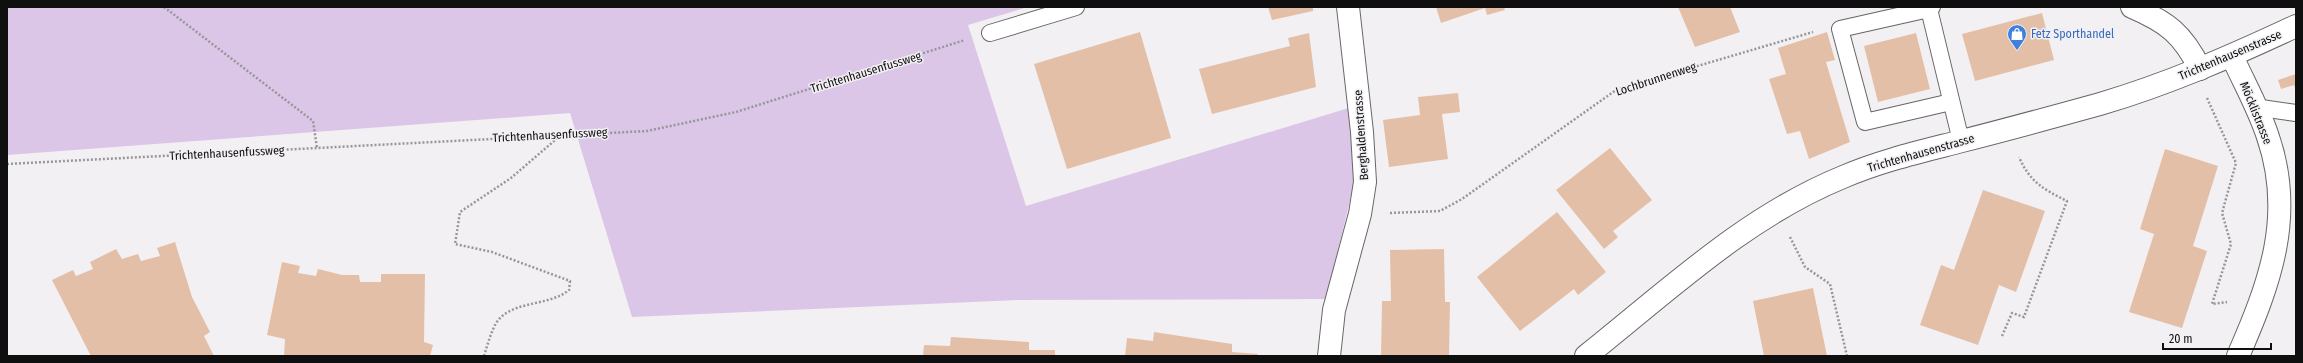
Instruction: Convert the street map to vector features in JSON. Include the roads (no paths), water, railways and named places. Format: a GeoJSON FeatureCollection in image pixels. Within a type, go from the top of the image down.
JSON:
{"type":"FeatureCollection","features":[{"type":"Feature","properties":{"kind":"street","name":"Berghaldenstrasse"},"geometry":{"type":"LineString","coordinates":[[1329,356],[1334,310],[1360,214],[1365,182],[1362,132],[1348,7]]}},
{"type":"Feature","properties":{"kind":"street"},"geometry":{"type":"LineString","coordinates":[[2132,7],[2156,18],[2174,30],[2190,48],[2200,70]]}},
{"type":"Feature","properties":{"kind":"street","name":"Trichtenhausenstrasse"},"geometry":{"type":"LineString","coordinates":[[1586,356],[1727,242],[1776,210],[1844,176],[1902,156],[2100,104],[2200,70],[2296,26]]}},
{"type":"Feature","properties":{"kind":"street","name":"Möcklistrasse"},"geometry":{"type":"LineString","coordinates":[[2232,56],[2268,137],[2279,186],[2280,230],[2273,268],[2238,356]]}},
{"type":"Feature","properties":{"kind":"lane"},"geometry":{"type":"LineString","coordinates":[[990,33],[1076,7]]}},
{"type":"Feature","properties":{"kind":"lane"},"geometry":{"type":"LineString","coordinates":[[1951,102],[1865,122],[1840,30],[1930,8],[1961,141]]}},
{"type":"Feature","properties":{"kind":"lane"},"geometry":{"type":"LineString","coordinates":[[2254,107],[2296,113]]}},
{"type":"Feature","properties":{"kind":"place","name":"Fetz Sporthandel"},"geometry":{"type":"Point","coordinates":[2017,51]}}]}
